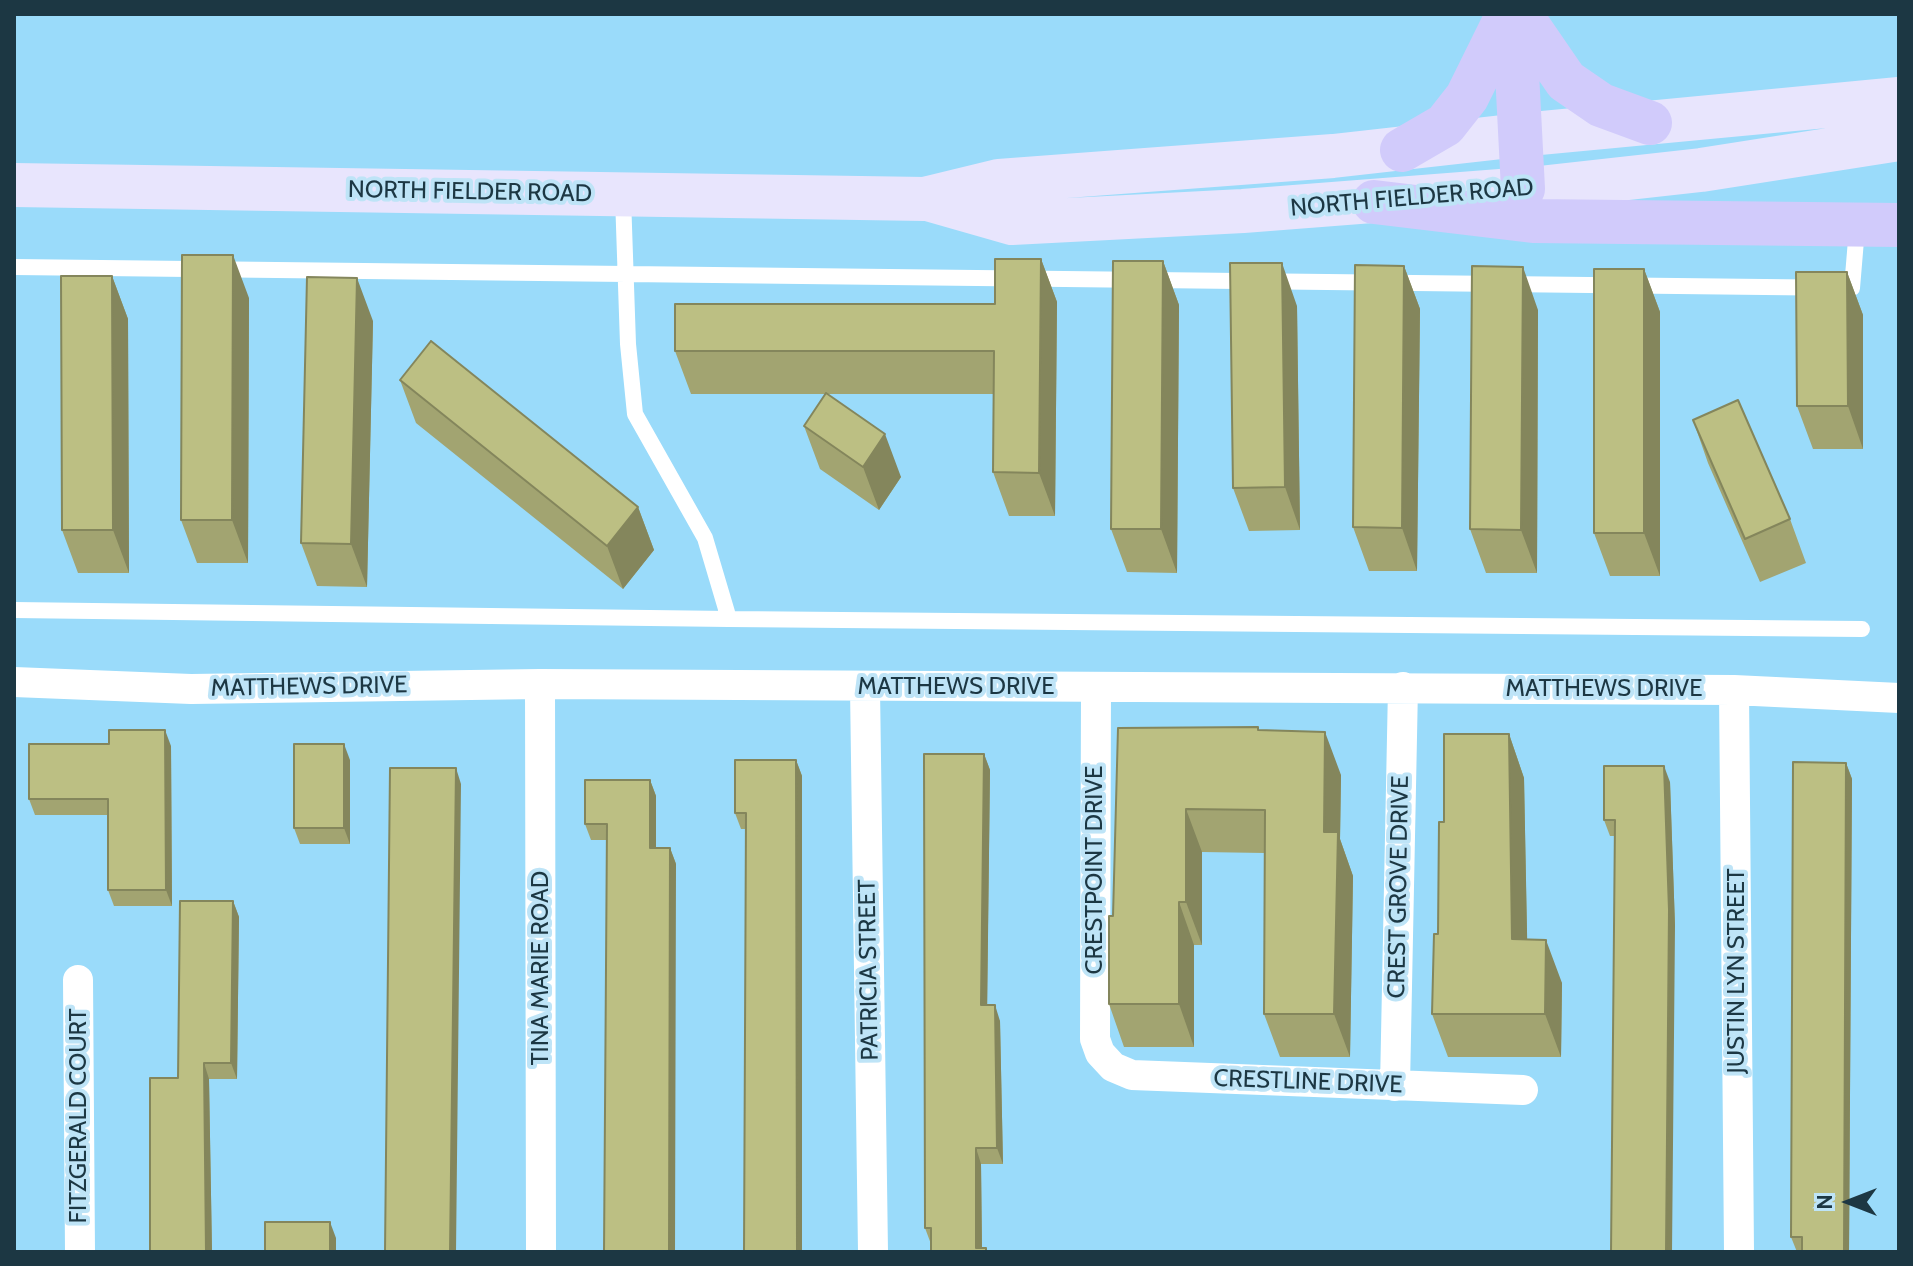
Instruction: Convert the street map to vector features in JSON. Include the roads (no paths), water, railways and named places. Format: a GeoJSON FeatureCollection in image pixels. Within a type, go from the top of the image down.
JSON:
{"type":"FeatureCollection","features":[{"type":"Feature","properties":{"kind":"main road"},"geometry":{"type":"LineString","coordinates":[[1511,14],[1523,189]]}},
{"type":"Feature","properties":{"kind":"main road"},"geometry":{"type":"LineString","coordinates":[[1402,150],[1445,125],[1467,97],[1511,14]]}},
{"type":"Feature","properties":{"kind":"main road"},"geometry":{"type":"LineString","coordinates":[[1520,14],[1566,81],[1601,105],[1650,123]]}},
{"type":"Feature","properties":{"kind":"main road","name":"NORTH FIELDER ROAD"},"geometry":{"type":"LineString","coordinates":[[925,199],[999,181],[1402,150],[1520,135],[1899,99]]}},
{"type":"Feature","properties":{"kind":"main road","name":"NORTH FIELDER ROAD"},"geometry":{"type":"LineString","coordinates":[[14,185],[925,199],[1012,223],[1374,202],[1523,189],[1701,170],[1899,139]]}},
{"type":"Feature","properties":{"kind":"main road"},"geometry":{"type":"LineString","coordinates":[[1374,202],[1533,221],[1878,225]]}},
{"type":"Feature","properties":{"kind":"street","name":"MATTHEWS DRIVE"},"geometry":{"type":"LineString","coordinates":[[14,682],[191,689],[540,684],[865,688],[1403,687],[1734,690],[1899,698]]}},
{"type":"Feature","properties":{"kind":"street","name":"TINA MARIE ROAD"},"geometry":{"type":"LineString","coordinates":[[540,684],[541,1252]]}},
{"type":"Feature","properties":{"kind":"street","name":"CRESTPOINT DRIVE"},"geometry":{"type":"LineString","coordinates":[[1096,687],[1095,1039],[1100,1053]]}},
{"type":"Feature","properties":{"kind":"street","name":"CREST GROVE DRIVE"},"geometry":{"type":"LineString","coordinates":[[1395,1086],[1403,687]]}},
{"type":"Feature","properties":{"kind":"street","name":"PATRICIA STREET"},"geometry":{"type":"LineString","coordinates":[[865,688],[873,1252]]}},
{"type":"Feature","properties":{"kind":"street","name":"JUSTIN LYN STREET"},"geometry":{"type":"LineString","coordinates":[[1734,690],[1739,1252]]}},
{"type":"Feature","properties":{"kind":"street","name":"FITZGERALD COURT"},"geometry":{"type":"LineString","coordinates":[[78,980],[80,1252]]}},
{"type":"Feature","properties":{"kind":"street","name":"CRESTLINE DRIVE"},"geometry":{"type":"LineString","coordinates":[[1100,1053],[1113,1067],[1132,1075],[1523,1090]]}},
{"type":"Feature","properties":{"kind":"lane"},"geometry":{"type":"LineString","coordinates":[[623,194],[635,414],[705,538],[729,619]]}},
{"type":"Feature","properties":{"kind":"lane"},"geometry":{"type":"LineString","coordinates":[[14,267],[1852,288],[1878,225]]}},
{"type":"Feature","properties":{"kind":"lane"},"geometry":{"type":"LineString","coordinates":[[14,610],[1862,629]]}}]}
